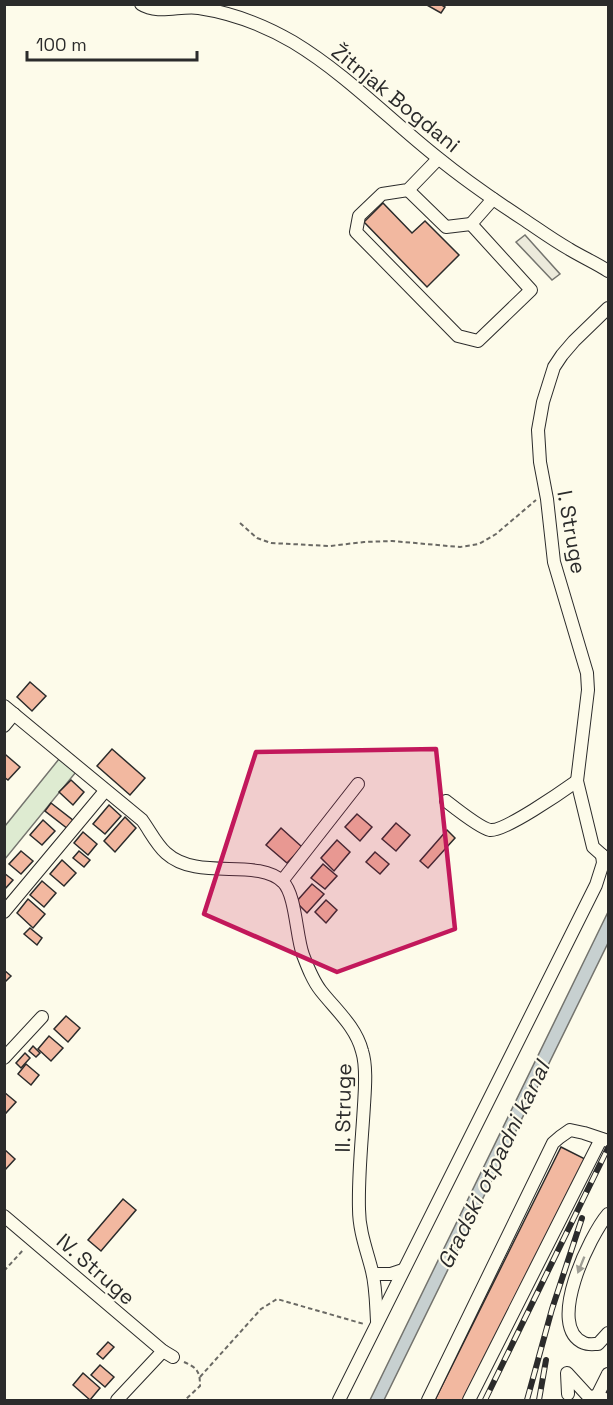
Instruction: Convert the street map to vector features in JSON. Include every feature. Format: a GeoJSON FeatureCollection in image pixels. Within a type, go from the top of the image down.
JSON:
{"type":"FeatureCollection","features":[{"type":"Feature","properties":{"kind":"street","name":"Žitnjak Bogdani"},"geometry":{"type":"LineString","coordinates":[[141,4],[156,9],[197,8],[227,14],[258,24],[292,42],[322,62],[384,111],[438,159],[493,199],[568,249],[609,271]]}},
{"type":"Feature","properties":{"kind":"street"},"geometry":{"type":"LineString","coordinates":[[438,159],[408,190],[382,194],[359,216],[356,232],[459,336],[478,341],[531,290],[471,224]]}},
{"type":"Feature","properties":{"kind":"street"},"geometry":{"type":"LineString","coordinates":[[408,190],[446,227],[471,224],[493,199]]}},
{"type":"Feature","properties":{"kind":"street","name":"I. Struge"},"geometry":{"type":"LineString","coordinates":[[605,853],[593,847],[577,781],[588,690],[586,674],[554,562],[540,462],[538,430],[543,402],[555,367],[574,341],[609,308]]}},
{"type":"Feature","properties":{"kind":"street"},"geometry":{"type":"LineString","coordinates":[[4,726],[9,710],[142,820],[165,853],[183,864],[212,869],[254,870],[267,873],[282,881],[358,784]]}},
{"type":"Feature","properties":{"kind":"street"},"geometry":{"type":"LineString","coordinates":[[446,801],[482,826],[496,830],[526,815],[577,781]]}},
{"type":"Feature","properties":{"kind":"street"},"geometry":{"type":"LineString","coordinates":[[4,912],[105,791]]}},
{"type":"Feature","properties":{"kind":"street"},"geometry":{"type":"LineString","coordinates":[[339,1401],[596,885],[605,853]]}},
{"type":"Feature","properties":{"kind":"street","name":"II. Struge"},"geometry":{"type":"LineString","coordinates":[[282,881],[290,892],[301,948],[310,972],[320,990],[352,1029],[360,1042],[364,1055],[365,1087],[359,1210],[361,1234],[373,1274],[376,1324]]}},
{"type":"Feature","properties":{"kind":"street"},"geometry":{"type":"LineString","coordinates":[[4,1058],[42,1017]]}},
{"type":"Feature","properties":{"kind":"street"},"geometry":{"type":"LineString","coordinates":[[428,1401],[553,1143],[570,1130],[584,1132],[605,1140],[469,1401]]}},
{"type":"Feature","properties":{"kind":"street"},"geometry":{"type":"LineString","coordinates":[[609,1214],[600,1224],[581,1262],[570,1293],[568,1320],[573,1333],[584,1343],[598,1344],[609,1334]]}},
{"type":"Feature","properties":{"kind":"street","name":"IV. Struge"},"geometry":{"type":"LineString","coordinates":[[4,1216],[168,1354]]}},
{"type":"Feature","properties":{"kind":"street"},"geometry":{"type":"LineString","coordinates":[[373,1274],[391,1274],[403,1270]]}},
{"type":"Feature","properties":{"kind":"street"},"geometry":{"type":"LineString","coordinates":[[117,1401],[168,1354]]}},
{"type":"Feature","properties":{"kind":"street"},"geometry":{"type":"LineString","coordinates":[[568,1394],[567,1373],[589,1397],[600,1399],[609,1374]]}},
{"type":"Feature","properties":{"kind":"path"},"geometry":{"type":"LineString","coordinates":[[240,523],[257,538],[271,543],[330,546],[392,541],[460,547],[479,544],[496,534],[545,491]]}},
{"type":"Feature","properties":{"kind":"path"},"geometry":{"type":"LineString","coordinates":[[4,1271],[32,1240]]}},
{"type":"Feature","properties":{"kind":"path"},"geometry":{"type":"LineString","coordinates":[[200,1377],[261,1309],[277,1299],[376,1324]]}},
{"type":"Feature","properties":{"kind":"path"},"geometry":{"type":"LineString","coordinates":[[168,1354],[196,1368],[200,1377],[200,1386],[185,1401]]}},
{"type":"Feature","properties":{"kind":"highlighted area"},"geometry":{"type":"Polygon","coordinates":[[[436,749],[455,929],[337,972],[204,914],[256,752],[436,749]]]}},
{"type":"Feature","properties":{"kind":"green space"},"geometry":{"type":"Polygon","coordinates":[[[59,759],[76,772],[5,859],[5,826],[59,759]]]}},
{"type":"Feature","properties":{"kind":"shaded area"},"geometry":{"type":"Polygon","coordinates":[[[525,235],[560,274],[552,280],[516,242],[525,235]]]}},
{"type":"Feature","properties":{"kind":"water","name":"Gradski otpadni kanal"},"geometry":{"type":"Polygon","coordinates":[[[608,912],[608,943],[384,1400],[370,1400],[608,912]]]}},
{"type":"Feature","properties":{"kind":"building"},"geometry":{"type":"Polygon","coordinates":[[[425,4],[440,4],[445,7],[441,13],[425,4]]]}},
{"type":"Feature","properties":{"kind":"building"},"geometry":{"type":"Polygon","coordinates":[[[383,203],[412,233],[425,221],[459,255],[427,287],[364,222],[383,203]]]}},
{"type":"Feature","properties":{"kind":"building"},"geometry":{"type":"Polygon","coordinates":[[[30,682],[46,696],[32,711],[17,697],[30,682]]]}},
{"type":"Feature","properties":{"kind":"building"},"geometry":{"type":"Polygon","coordinates":[[[112,749],[145,778],[130,795],[97,766],[112,749]]]}},
{"type":"Feature","properties":{"kind":"building"},"geometry":{"type":"Polygon","coordinates":[[[6,755],[20,767],[8,780],[4,777],[4,757],[6,755]]]}},
{"type":"Feature","properties":{"kind":"building"},"geometry":{"type":"Polygon","coordinates":[[[71,780],[84,792],[73,805],[59,792],[71,780]]]}},
{"type":"Feature","properties":{"kind":"building"},"geometry":{"type":"Polygon","coordinates":[[[51,803],[74,821],[68,829],[45,811],[51,803]]]}},
{"type":"Feature","properties":{"kind":"building"},"geometry":{"type":"Polygon","coordinates":[[[109,805],[121,816],[105,834],[93,824],[109,805]]]}},
{"type":"Feature","properties":{"kind":"building"},"geometry":{"type":"Polygon","coordinates":[[[357,814],[372,827],[360,841],[345,827],[357,814]]]}},
{"type":"Feature","properties":{"kind":"building"},"geometry":{"type":"Polygon","coordinates":[[[125,817],[136,828],[115,852],[104,841],[125,817]]]}},
{"type":"Feature","properties":{"kind":"building"},"geometry":{"type":"Polygon","coordinates":[[[43,820],[55,831],[42,845],[30,835],[43,820]]]}},
{"type":"Feature","properties":{"kind":"building"},"geometry":{"type":"Polygon","coordinates":[[[396,823],[410,835],[396,851],[382,839],[396,823]]]}},
{"type":"Feature","properties":{"kind":"building"},"geometry":{"type":"Polygon","coordinates":[[[281,828],[302,847],[287,863],[266,845],[281,828]]]}},
{"type":"Feature","properties":{"kind":"building"},"geometry":{"type":"Polygon","coordinates":[[[447,830],[455,838],[428,868],[420,861],[447,830]]]}},
{"type":"Feature","properties":{"kind":"building"},"geometry":{"type":"Polygon","coordinates":[[[83,832],[97,844],[88,855],[74,843],[83,832]]]}},
{"type":"Feature","properties":{"kind":"building"},"geometry":{"type":"Polygon","coordinates":[[[337,840],[350,852],[334,871],[321,858],[337,840]]]}},
{"type":"Feature","properties":{"kind":"building"},"geometry":{"type":"Polygon","coordinates":[[[21,851],[33,861],[21,874],[9,864],[21,851]]]}},
{"type":"Feature","properties":{"kind":"building"},"geometry":{"type":"Polygon","coordinates":[[[79,851],[90,860],[84,867],[73,858],[79,851]]]}},
{"type":"Feature","properties":{"kind":"building"},"geometry":{"type":"Polygon","coordinates":[[[375,852],[389,864],[380,874],[366,862],[375,852]]]}},
{"type":"Feature","properties":{"kind":"building"},"geometry":{"type":"Polygon","coordinates":[[[62,860],[76,873],[64,886],[50,874],[62,860]]]}},
{"type":"Feature","properties":{"kind":"building"},"geometry":{"type":"Polygon","coordinates":[[[323,864],[337,876],[325,889],[311,878],[323,864]]]}},
{"type":"Feature","properties":{"kind":"building"},"geometry":{"type":"Polygon","coordinates":[[[4,873],[13,880],[4,890],[4,873]]]}},
{"type":"Feature","properties":{"kind":"building"},"geometry":{"type":"Polygon","coordinates":[[[42,881],[56,893],[44,907],[30,895],[42,881]]]}},
{"type":"Feature","properties":{"kind":"building"},"geometry":{"type":"Polygon","coordinates":[[[312,884],[324,894],[307,913],[296,902],[312,884]]]}},
{"type":"Feature","properties":{"kind":"building"},"geometry":{"type":"Polygon","coordinates":[[[28,899],[45,914],[33,928],[17,913],[28,899]]]}},
{"type":"Feature","properties":{"kind":"building"},"geometry":{"type":"Polygon","coordinates":[[[326,900],[337,910],[326,923],[315,912],[326,900]]]}},
{"type":"Feature","properties":{"kind":"building"},"geometry":{"type":"Polygon","coordinates":[[[30,928],[42,938],[37,945],[24,934],[30,928]]]}},
{"type":"Feature","properties":{"kind":"building"},"geometry":{"type":"Polygon","coordinates":[[[4,970],[11,976],[4,983],[4,970]]]}},
{"type":"Feature","properties":{"kind":"building"},"geometry":{"type":"Polygon","coordinates":[[[66,1016],[80,1028],[68,1042],[54,1029],[66,1016]]]}},
{"type":"Feature","properties":{"kind":"building"},"geometry":{"type":"Polygon","coordinates":[[[49,1036],[63,1048],[51,1061],[38,1049],[49,1036]]]}},
{"type":"Feature","properties":{"kind":"building"},"geometry":{"type":"Polygon","coordinates":[[[33,1046],[40,1053],[36,1057],[29,1051],[33,1046]]]}},
{"type":"Feature","properties":{"kind":"building"},"geometry":{"type":"Polygon","coordinates":[[[25,1053],[30,1058],[21,1068],[16,1063],[25,1053]]]}},
{"type":"Feature","properties":{"kind":"building"},"geometry":{"type":"Polygon","coordinates":[[[26,1064],[39,1075],[31,1085],[18,1074],[26,1064]]]}},
{"type":"Feature","properties":{"kind":"building"},"geometry":{"type":"Polygon","coordinates":[[[4,1092],[16,1102],[6,1113],[4,1112],[4,1092]]]}},
{"type":"Feature","properties":{"kind":"building"},"geometry":{"type":"Polygon","coordinates":[[[561,1147],[585,1159],[465,1400],[435,1400],[561,1147]]]}},
{"type":"Feature","properties":{"kind":"building"},"geometry":{"type":"Polygon","coordinates":[[[4,1149],[15,1159],[4,1171],[4,1149]]]}},
{"type":"Feature","properties":{"kind":"building"},"geometry":{"type":"Polygon","coordinates":[[[123,1199],[136,1210],[101,1251],[88,1240],[123,1199]]]}},
{"type":"Feature","properties":{"kind":"building"},"geometry":{"type":"Polygon","coordinates":[[[108,1342],[114,1347],[103,1359],[97,1354],[108,1342]]]}},
{"type":"Feature","properties":{"kind":"building"},"geometry":{"type":"Polygon","coordinates":[[[100,1365],[114,1377],[105,1387],[91,1375],[100,1365]]]}},
{"type":"Feature","properties":{"kind":"building"},"geometry":{"type":"Polygon","coordinates":[[[83,1373],[100,1388],[90,1400],[73,1385],[83,1373]]]}},
{"type":"Feature","properties":{"kind":"railway"},"geometry":{"type":"LineString","coordinates":[[485,1400],[608,1148]]}},
{"type":"Feature","properties":{"kind":"railway"},"geometry":{"type":"LineString","coordinates":[[527,1400],[552,1309],[582,1218]]}},
{"type":"Feature","properties":{"kind":"railway"},"geometry":{"type":"LineString","coordinates":[[539,1400],[546,1360]]}}]}
